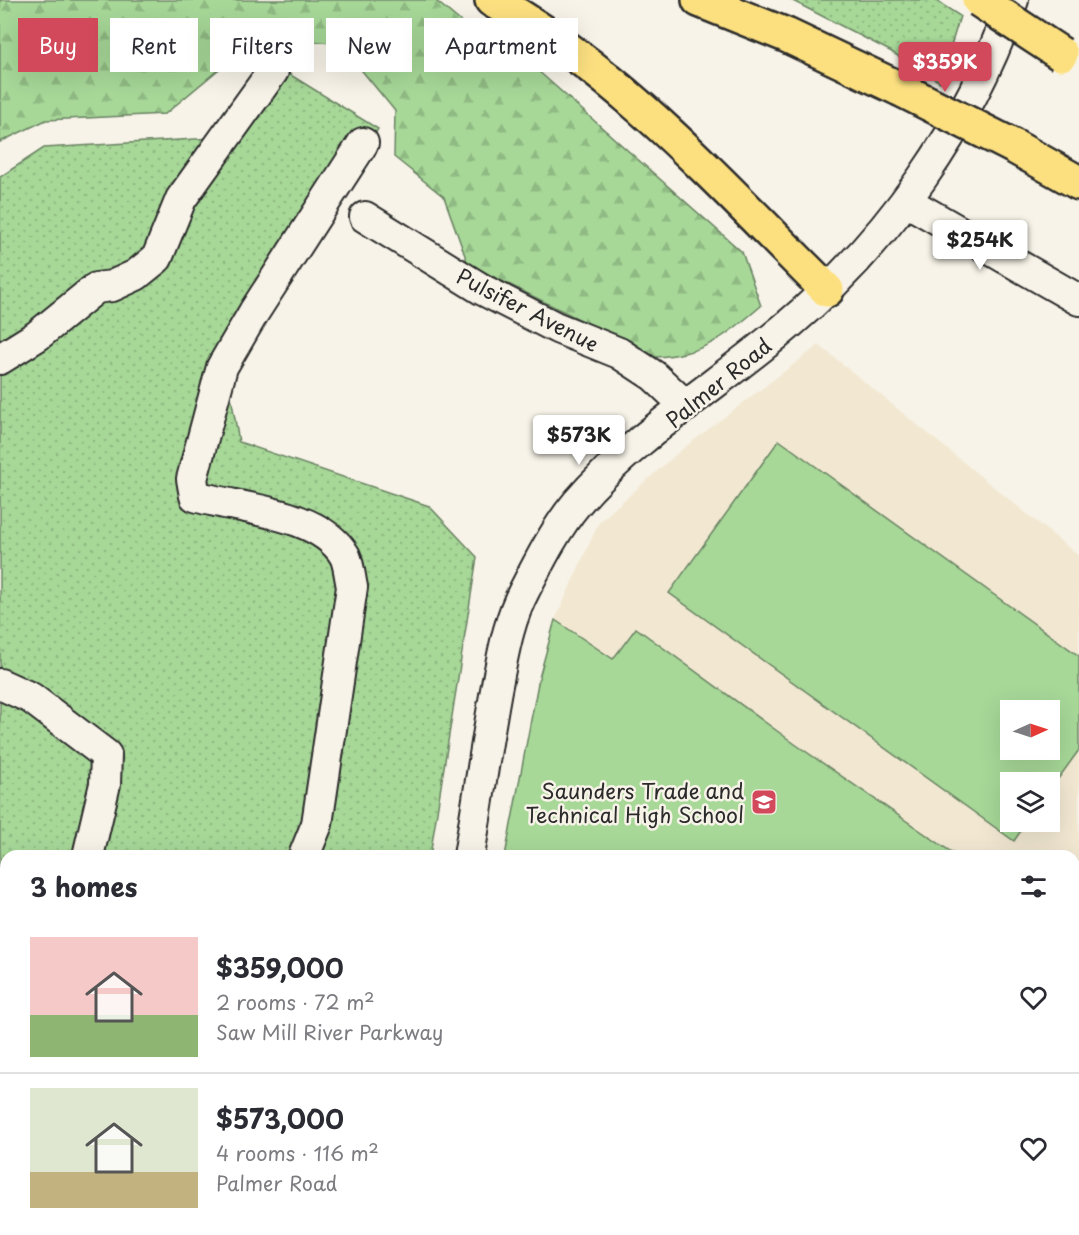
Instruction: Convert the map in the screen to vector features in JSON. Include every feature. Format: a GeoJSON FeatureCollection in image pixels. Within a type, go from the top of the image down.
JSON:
{"type":"FeatureCollection","features":[{"type":"Feature","properties":{"kind":"highway"},"geometry":{"type":"LineString","coordinates":[[492,0],[549,35],[620,89],[827,290]]}},
{"type":"Feature","properties":{"kind":"highway"},"geometry":{"type":"LineString","coordinates":[[699,0],[786,35],[900,89],[1013,146],[1079,183]]}},
{"type":"Feature","properties":{"kind":"highway"},"geometry":{"type":"LineString","coordinates":[[979,0],[1070,60]]}},
{"type":"Feature","properties":{"kind":"street","name":"Palmer Road"},"geometry":{"type":"LineString","coordinates":[[471,850],[508,629],[524,590],[576,504],[606,472],[754,354],[827,290],[906,201],[955,125],[982,73],[1013,0]]}},
{"type":"Feature","properties":{"kind":"street"},"geometry":{"type":"LineString","coordinates":[[0,359],[37,336],[96,288],[112,286],[136,275],[157,258],[181,199],[272,72]]}},
{"type":"Feature","properties":{"kind":"street"},"geometry":{"type":"LineString","coordinates":[[306,850],[317,824],[352,587],[345,556],[325,534],[299,520],[195,496],[192,479],[222,367],[254,312],[363,143]]}},
{"type":"Feature","properties":{"kind":"street"},"geometry":{"type":"LineString","coordinates":[[906,201],[1079,300]]}},
{"type":"Feature","properties":{"kind":"street","name":"Pulsifer Avenue"},"geometry":{"type":"LineString","coordinates":[[365,217],[483,290],[557,328],[619,353],[654,376],[686,406]]}},
{"type":"Feature","properties":{"kind":"street"},"geometry":{"type":"LineString","coordinates":[[0,684],[31,698],[106,755],[105,784],[89,850]]}},
{"type":"Feature","properties":{"kind":"shaded area","name":"Saunders Trade and Technical High School"},"geometry":{"type":"Polygon","coordinates":[[[819,345],[1079,556],[1079,850],[506,850],[555,620],[599,522],[681,450],[819,345]]]}},
{"type":"Feature","properties":{"kind":"green space"},"geometry":{"type":"Polygon","coordinates":[[[0,0],[435,0],[456,18],[424,18],[424,72],[539,72],[742,252],[761,306],[736,327],[700,348],[672,356],[655,357],[468,264],[444,197],[394,157],[395,111],[363,72],[412,72],[412,18],[326,18],[326,43],[314,41],[314,18],[210,18],[210,72],[216,72],[165,114],[46,120],[0,142],[0,0]]]}},
{"type":"Feature","properties":{"kind":"green space"},"geometry":{"type":"Polygon","coordinates":[[[791,0],[935,0],[960,16],[940,82],[890,51],[791,0]]]}},
{"type":"Feature","properties":{"kind":"green space"},"geometry":{"type":"Polygon","coordinates":[[[260,72],[286,72],[378,129],[227,374],[239,442],[429,506],[477,557],[431,850],[0,850],[0,177],[44,148],[213,138],[260,72]]]}},
{"type":"Feature","properties":{"kind":"green space"},"geometry":{"type":"Polygon","coordinates":[[[779,440],[1079,656],[1079,750],[1060,776],[1060,772],[1000,772],[1000,831],[669,593],[779,440]]]}},
{"type":"Feature","properties":{"kind":"green space"},"geometry":{"type":"Polygon","coordinates":[[[555,620],[613,659],[636,628],[795,744],[948,850],[506,850],[539,678],[555,620]]]}},
{"type":"Feature","properties":{"kind":"green space"},"geometry":{"type":"Polygon","coordinates":[[[1001,832],[1020,832],[1014,841],[1001,832]]]}},
{"type":"Feature","properties":{"kind":"place","name":"Saunders Trade and Technical High School"},"geometry":{"type":"Point","coordinates":[764,802]}}]}
